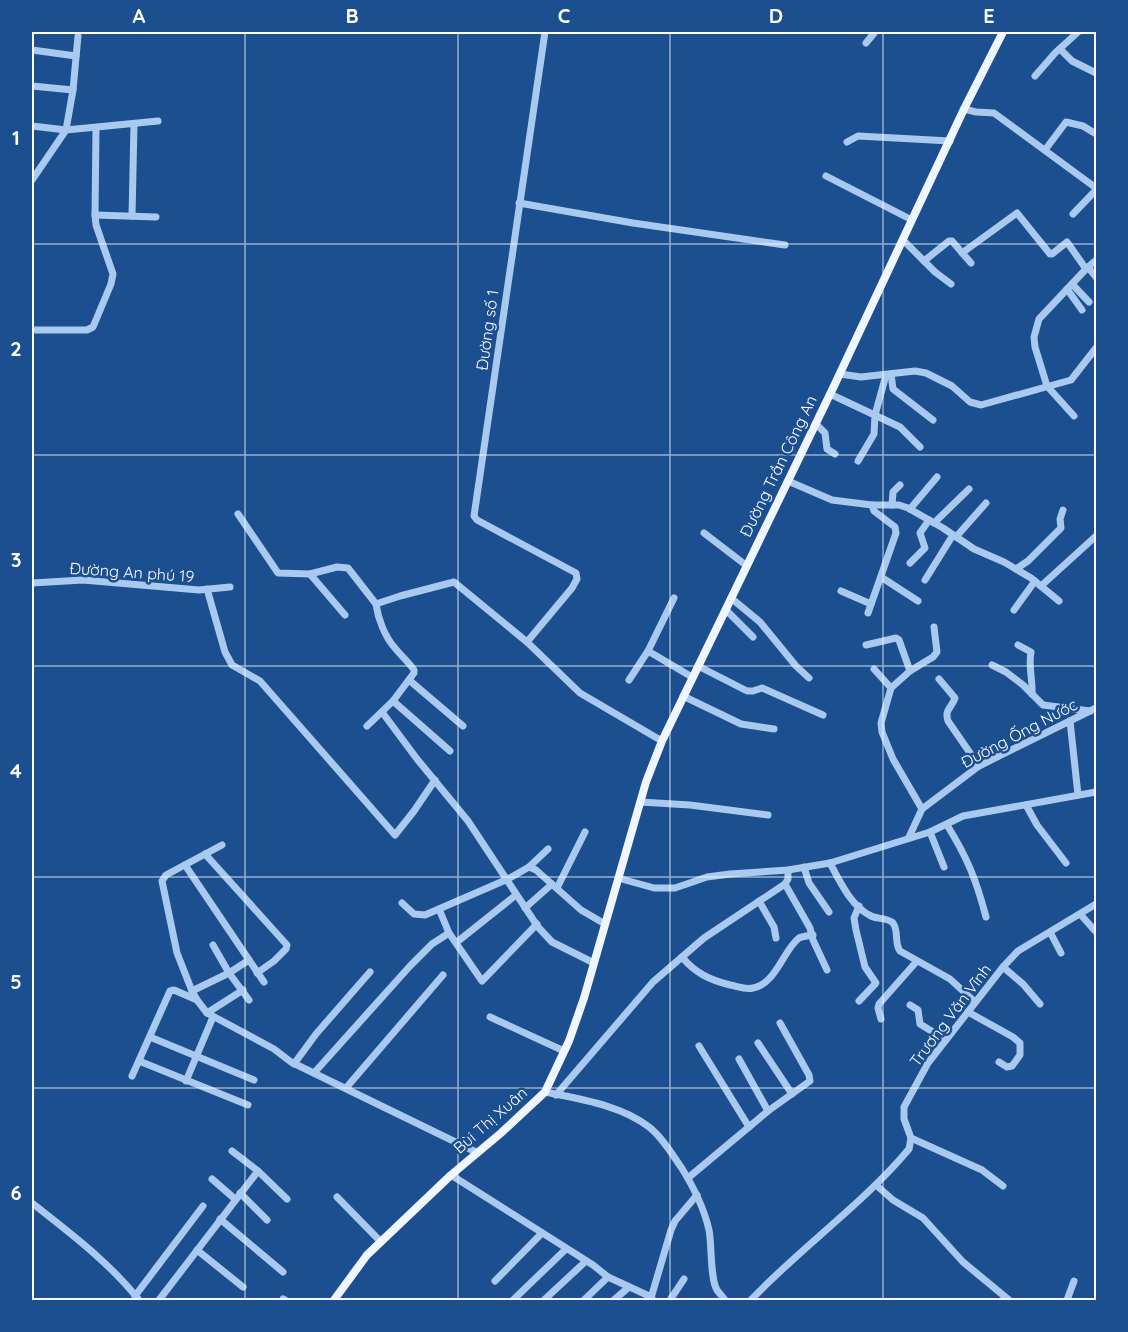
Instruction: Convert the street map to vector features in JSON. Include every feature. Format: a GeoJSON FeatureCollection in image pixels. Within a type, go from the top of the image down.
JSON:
{"type":"FeatureCollection","features":[{"type":"Feature","properties":{"kind":"main road","name":"Đường Trần Công An"},"geometry":{"type":"LineString","coordinates":[[605,924],[640,802],[662,741],[1003,32]]}},
{"type":"Feature","properties":{"kind":"main road","name":"Bùi Thị Xuân"},"geometry":{"type":"LineString","coordinates":[[334,1300],[359,1264],[381,1242],[451,1175],[501,1133],[544,1092],[564,1051],[584,998],[605,924]]}},
{"type":"Feature","properties":{"kind":"street","name":"Đường số 1"},"geometry":{"type":"LineString","coordinates":[[530,640],[572,588],[577,579],[576,573],[477,520],[474,516],[545,32]]}},
{"type":"Feature","properties":{"kind":"street"},"geometry":{"type":"LineString","coordinates":[[866,43],[875,32]]}},
{"type":"Feature","properties":{"kind":"street"},"geometry":{"type":"LineString","coordinates":[[1035,76],[1078,32]]}},
{"type":"Feature","properties":{"kind":"street"},"geometry":{"type":"LineString","coordinates":[[32,180],[66,130],[73,90],[78,36]]}},
{"type":"Feature","properties":{"kind":"street"},"geometry":{"type":"LineString","coordinates":[[1060,49],[1072,61],[1096,73]]}},
{"type":"Feature","properties":{"kind":"street"},"geometry":{"type":"LineString","coordinates":[[32,50],[76,56]]}},
{"type":"Feature","properties":{"kind":"street"},"geometry":{"type":"LineString","coordinates":[[32,86],[73,90]]}},
{"type":"Feature","properties":{"kind":"street"},"geometry":{"type":"LineString","coordinates":[[964,109],[994,113],[1096,189],[1073,214]]}},
{"type":"Feature","properties":{"kind":"street"},"geometry":{"type":"LineString","coordinates":[[32,126],[66,130],[158,121]]}},
{"type":"Feature","properties":{"kind":"street"},"geometry":{"type":"LineString","coordinates":[[1045,150],[1066,122],[1083,126],[1096,134]]}},
{"type":"Feature","properties":{"kind":"street"},"geometry":{"type":"LineString","coordinates":[[132,216],[134,124]]}},
{"type":"Feature","properties":{"kind":"street"},"geometry":{"type":"LineString","coordinates":[[32,330],[87,330],[93,327],[111,284],[113,274],[96,225],[95,215],[96,128]]}},
{"type":"Feature","properties":{"kind":"street"},"geometry":{"type":"LineString","coordinates":[[847,142],[856,136],[950,141]]}},
{"type":"Feature","properties":{"kind":"street"},"geometry":{"type":"LineString","coordinates":[[826,176],[912,220]]}},
{"type":"Feature","properties":{"kind":"street"},"geometry":{"type":"LineString","coordinates":[[519,203],[644,225],[785,245]]}},
{"type":"Feature","properties":{"kind":"street"},"geometry":{"type":"LineString","coordinates":[[962,253],[1017,213],[1050,254],[1067,242],[1096,277]]}},
{"type":"Feature","properties":{"kind":"street"},"geometry":{"type":"LineString","coordinates":[[95,215],[156,217]]}},
{"type":"Feature","properties":{"kind":"street"},"geometry":{"type":"LineString","coordinates":[[903,240],[935,272],[951,284]]}},
{"type":"Feature","properties":{"kind":"street"},"geometry":{"type":"LineString","coordinates":[[924,261],[950,241],[971,263]]}},
{"type":"Feature","properties":{"kind":"street"},"geometry":{"type":"LineString","coordinates":[[1074,416],[1047,386],[1035,347],[1036,324],[1096,260]]}},
{"type":"Feature","properties":{"kind":"street"},"geometry":{"type":"LineString","coordinates":[[1070,286],[1089,302]]}},
{"type":"Feature","properties":{"kind":"street"},"geometry":{"type":"LineString","coordinates":[[1070,286],[1082,310]]}},
{"type":"Feature","properties":{"kind":"street"},"geometry":{"type":"LineString","coordinates":[[840,374],[861,377],[915,371],[926,373],[952,386],[970,402],[981,405],[1071,380],[1096,348]]}},
{"type":"Feature","properties":{"kind":"street"},"geometry":{"type":"LineString","coordinates":[[858,460],[874,434],[875,415],[889,374]]}},
{"type":"Feature","properties":{"kind":"street"},"geometry":{"type":"LineString","coordinates":[[889,374],[893,389],[933,420]]}},
{"type":"Feature","properties":{"kind":"street"},"geometry":{"type":"LineString","coordinates":[[830,394],[900,427],[920,447]]}},
{"type":"Feature","properties":{"kind":"street"},"geometry":{"type":"LineString","coordinates":[[816,424],[825,433],[827,449],[835,454]]}},
{"type":"Feature","properties":{"kind":"street"},"geometry":{"type":"LineString","coordinates":[[910,509],[937,477]]}},
{"type":"Feature","properties":{"kind":"street"},"geometry":{"type":"LineString","coordinates":[[788,481],[832,500],[892,505],[910,509],[974,549],[1005,562],[1059,600]]}},
{"type":"Feature","properties":{"kind":"street"},"geometry":{"type":"LineString","coordinates":[[892,505],[893,492],[900,485]]}},
{"type":"Feature","properties":{"kind":"street"},"geometry":{"type":"LineString","coordinates":[[910,563],[925,548],[920,533],[969,489]]}},
{"type":"Feature","properties":{"kind":"street"},"geometry":{"type":"LineString","coordinates":[[925,580],[955,536],[986,503]]}},
{"type":"Feature","properties":{"kind":"street"},"geometry":{"type":"LineString","coordinates":[[868,613],[897,533],[895,527],[874,511],[872,505]]}},
{"type":"Feature","properties":{"kind":"street"},"geometry":{"type":"LineString","coordinates":[[1016,569],[1028,561],[1061,528],[1060,519],[1063,510]]}},
{"type":"Feature","properties":{"kind":"street"},"geometry":{"type":"LineString","coordinates":[[238,514],[278,573],[310,574],[337,567],[348,567],[376,604],[377,615],[388,638],[393,647],[414,668],[414,673],[393,701],[367,726]]}},
{"type":"Feature","properties":{"kind":"street"},"geometry":{"type":"LineString","coordinates":[[704,533],[747,566]]}},
{"type":"Feature","properties":{"kind":"street"},"geometry":{"type":"LineString","coordinates":[[1014,610],[1038,584],[1096,536]]}},
{"type":"Feature","properties":{"kind":"street"},"geometry":{"type":"LineString","coordinates":[[310,574],[345,615]]}},
{"type":"Feature","properties":{"kind":"street"},"geometry":{"type":"LineString","coordinates":[[881,577],[918,601]]}},
{"type":"Feature","properties":{"kind":"street","name":"Đường An phú 19"},"geometry":{"type":"LineString","coordinates":[[32,583],[83,580],[207,589],[230,587]]}},
{"type":"Feature","properties":{"kind":"street"},"geometry":{"type":"LineString","coordinates":[[376,604],[454,582],[530,640],[580,693],[662,741]]}},
{"type":"Feature","properties":{"kind":"street"},"geometry":{"type":"LineString","coordinates":[[207,589],[225,652],[232,665],[261,681],[395,835],[435,780]]}},
{"type":"Feature","properties":{"kind":"street"},"geometry":{"type":"LineString","coordinates":[[841,591],[871,604]]}},
{"type":"Feature","properties":{"kind":"street"},"geometry":{"type":"LineString","coordinates":[[629,680],[648,651],[674,598]]}},
{"type":"Feature","properties":{"kind":"street"},"geometry":{"type":"LineString","coordinates":[[731,598],[760,622],[796,666],[809,678]]}},
{"type":"Feature","properties":{"kind":"street"},"geometry":{"type":"LineString","coordinates":[[726,610],[753,637]]}},
{"type":"Feature","properties":{"kind":"street"},"geometry":{"type":"LineString","coordinates":[[922,810],[893,759],[882,732],[881,723],[891,688],[937,652],[934,627]]}},
{"type":"Feature","properties":{"kind":"street"},"geometry":{"type":"LineString","coordinates":[[866,645],[896,638],[899,640],[910,671]]}},
{"type":"Feature","properties":{"kind":"street"},"geometry":{"type":"LineString","coordinates":[[1018,645],[1031,652],[1029,666],[1033,684],[1032,694]]}},
{"type":"Feature","properties":{"kind":"street"},"geometry":{"type":"LineString","coordinates":[[648,651],[692,677]]}},
{"type":"Feature","properties":{"kind":"street"},"geometry":{"type":"LineString","coordinates":[[992,665],[1006,672],[1043,705],[1093,709]]}},
{"type":"Feature","properties":{"kind":"street"},"geometry":{"type":"LineString","coordinates":[[698,666],[747,691],[753,692],[762,688],[823,715]]}},
{"type":"Feature","properties":{"kind":"street"},"geometry":{"type":"LineString","coordinates":[[874,669],[891,688]]}},
{"type":"Feature","properties":{"kind":"street"},"geometry":{"type":"LineString","coordinates":[[939,679],[955,698],[947,710],[948,720],[979,766]]}},
{"type":"Feature","properties":{"kind":"street"},"geometry":{"type":"LineString","coordinates":[[408,680],[464,726]]}},
{"type":"Feature","properties":{"kind":"street"},"geometry":{"type":"LineString","coordinates":[[683,696],[741,724],[774,729]]}},
{"type":"Feature","properties":{"kind":"street"},"geometry":{"type":"LineString","coordinates":[[393,701],[450,751]]}},
{"type":"Feature","properties":{"kind":"street","name":"Đường Ống Nước"},"geometry":{"type":"LineString","coordinates":[[909,837],[922,810],[979,766],[1093,709]]}},
{"type":"Feature","properties":{"kind":"street"},"geometry":{"type":"LineString","coordinates":[[382,712],[468,821],[508,879],[516,896],[552,942],[594,963]]}},
{"type":"Feature","properties":{"kind":"street"},"geometry":{"type":"LineString","coordinates":[[1070,721],[1078,795]]}},
{"type":"Feature","properties":{"kind":"street"},"geometry":{"type":"LineString","coordinates":[[618,878],[664,889],[675,888],[707,877],[788,870],[830,863],[930,832],[963,816],[1096,792]]}},
{"type":"Feature","properties":{"kind":"street"},"geometry":{"type":"LineString","coordinates":[[640,802],[690,805],[768,815]]}},
{"type":"Feature","properties":{"kind":"street"},"geometry":{"type":"LineString","coordinates":[[1026,805],[1037,825],[1066,863]]}},
{"type":"Feature","properties":{"kind":"street"},"geometry":{"type":"LineString","coordinates":[[947,825],[965,854],[978,885],[986,917]]}},
{"type":"Feature","properties":{"kind":"street"},"geometry":{"type":"LineString","coordinates":[[525,908],[555,886],[585,832]]}},
{"type":"Feature","properties":{"kind":"street"},"geometry":{"type":"LineString","coordinates":[[930,832],[944,867]]}},
{"type":"Feature","properties":{"kind":"street"},"geometry":{"type":"LineString","coordinates":[[222,845],[166,875],[162,881],[177,953],[197,1000],[210,1015],[274,1049],[294,1064],[476,1152]]}},
{"type":"Feature","properties":{"kind":"street"},"geometry":{"type":"LineString","coordinates":[[402,903],[418,915],[425,915],[508,879],[529,867],[548,849]]}},
{"type":"Feature","properties":{"kind":"street"},"geometry":{"type":"LineString","coordinates":[[205,854],[286,945],[286,949],[274,962],[257,973]]}},
{"type":"Feature","properties":{"kind":"street"},"geometry":{"type":"LineString","coordinates":[[830,863],[847,892],[859,906],[872,916],[891,921],[896,930],[898,948],[917,962],[950,979],[975,1002]]}},
{"type":"Feature","properties":{"kind":"street"},"geometry":{"type":"LineString","coordinates":[[185,865],[264,982]]}},
{"type":"Feature","properties":{"kind":"street"},"geometry":{"type":"LineString","coordinates":[[529,867],[536,870],[581,910],[605,924]]}},
{"type":"Feature","properties":{"kind":"street"},"geometry":{"type":"LineString","coordinates":[[804,867],[809,883],[829,912]]}},
{"type":"Feature","properties":{"kind":"street"},"geometry":{"type":"LineString","coordinates":[[556,1095],[653,982],[704,938],[785,884],[788,879],[788,870]]}},
{"type":"Feature","properties":{"kind":"street"},"geometry":{"type":"LineString","coordinates":[[785,884],[813,935],[827,970]]}},
{"type":"Feature","properties":{"kind":"street"},"geometry":{"type":"LineString","coordinates":[[457,942],[516,896]]}},
{"type":"Feature","properties":{"kind":"street"},"geometry":{"type":"LineString","coordinates":[[759,901],[774,927],[776,938]]}},
{"type":"Feature","properties":{"kind":"street","name":"Trương Văn Vĩnh"},"geometry":{"type":"LineString","coordinates":[[911,1138],[904,1119],[906,1102],[928,1063],[975,1002],[1018,951],[1096,904]]}},
{"type":"Feature","properties":{"kind":"street"},"geometry":{"type":"LineString","coordinates":[[859,906],[854,918],[856,930],[865,967],[876,983],[859,1000]]}},
{"type":"Feature","properties":{"kind":"street"},"geometry":{"type":"LineString","coordinates":[[439,909],[449,933],[479,978],[484,980],[504,956],[537,924]]}},
{"type":"Feature","properties":{"kind":"street"},"geometry":{"type":"LineString","coordinates":[[1081,915],[1096,932]]}},
{"type":"Feature","properties":{"kind":"street"},"geometry":{"type":"LineString","coordinates":[[1050,932],[1061,953]]}},
{"type":"Feature","properties":{"kind":"street"},"geometry":{"type":"LineString","coordinates":[[314,1073],[432,944],[449,933]]}},
{"type":"Feature","properties":{"kind":"street"},"geometry":{"type":"LineString","coordinates":[[682,957],[692,969],[720,983],[747,989],[755,988],[780,966],[797,940],[802,936],[813,935]]}},
{"type":"Feature","properties":{"kind":"street"},"geometry":{"type":"LineString","coordinates":[[213,945],[229,973],[249,1000]]}},
{"type":"Feature","properties":{"kind":"street"},"geometry":{"type":"LineString","coordinates":[[192,991],[229,973],[249,960]]}},
{"type":"Feature","properties":{"kind":"street"},"geometry":{"type":"LineString","coordinates":[[881,1019],[879,1004],[917,962]]}},
{"type":"Feature","properties":{"kind":"street"},"geometry":{"type":"LineString","coordinates":[[1003,967],[1023,984],[1040,1004]]}},
{"type":"Feature","properties":{"kind":"street"},"geometry":{"type":"LineString","coordinates":[[294,1064],[316,1034],[370,972]]}},
{"type":"Feature","properties":{"kind":"street"},"geometry":{"type":"LineString","coordinates":[[346,1088],[443,975]]}},
{"type":"Feature","properties":{"kind":"street"},"geometry":{"type":"LineString","coordinates":[[132,1076],[170,991],[174,990],[197,1000]]}},
{"type":"Feature","properties":{"kind":"street"},"geometry":{"type":"LineString","coordinates":[[186,1081],[210,1015],[243,990]]}},
{"type":"Feature","properties":{"kind":"street"},"geometry":{"type":"LineString","coordinates":[[910,1005],[918,1010],[920,1024],[946,1040]]}},
{"type":"Feature","properties":{"kind":"street"},"geometry":{"type":"LineString","coordinates":[[968,1012],[1020,1043],[1020,1055],[1012,1066],[1007,1067],[999,1062]]}},
{"type":"Feature","properties":{"kind":"street"},"geometry":{"type":"LineString","coordinates":[[490,1017],[564,1051]]}},
{"type":"Feature","properties":{"kind":"street"},"geometry":{"type":"LineString","coordinates":[[688,1178],[768,1111],[809,1083],[811,1079],[780,1023]]}},
{"type":"Feature","properties":{"kind":"street"},"geometry":{"type":"LineString","coordinates":[[150,1037],[254,1080]]}},
{"type":"Feature","properties":{"kind":"street"},"geometry":{"type":"LineString","coordinates":[[758,1042],[792,1094]]}},
{"type":"Feature","properties":{"kind":"street"},"geometry":{"type":"LineString","coordinates":[[699,1046],[749,1127]]}},
{"type":"Feature","properties":{"kind":"street"},"geometry":{"type":"LineString","coordinates":[[739,1059],[768,1111]]}},
{"type":"Feature","properties":{"kind":"street"},"geometry":{"type":"LineString","coordinates":[[139,1061],[248,1105]]}},
{"type":"Feature","properties":{"kind":"street"},"geometry":{"type":"LineString","coordinates":[[544,1092],[603,1106],[626,1115],[649,1127],[672,1153],[697,1195],[708,1224],[712,1245],[714,1283],[725,1300]]}},
{"type":"Feature","properties":{"kind":"street"},"geometry":{"type":"LineString","coordinates":[[754,1300],[806,1247],[863,1200],[909,1149],[911,1138],[982,1170],[1003,1186]]}},
{"type":"Feature","properties":{"kind":"street"},"geometry":{"type":"LineString","coordinates":[[232,1151],[258,1171],[287,1199]]}},
{"type":"Feature","properties":{"kind":"street"},"geometry":{"type":"LineString","coordinates":[[937,1151],[946,1162]]}},
{"type":"Feature","properties":{"kind":"street"},"geometry":{"type":"LineString","coordinates":[[159,1300],[258,1171]]}},
{"type":"Feature","properties":{"kind":"street"},"geometry":{"type":"LineString","coordinates":[[451,1175],[608,1277],[648,1299],[675,1221],[697,1195]]}},
{"type":"Feature","properties":{"kind":"street"},"geometry":{"type":"LineString","coordinates":[[212,1179],[238,1196],[267,1220]]}},
{"type":"Feature","properties":{"kind":"street"},"geometry":{"type":"LineString","coordinates":[[876,1185],[893,1200],[923,1218],[963,1262],[1009,1300]]}},
{"type":"Feature","properties":{"kind":"street"},"geometry":{"type":"LineString","coordinates":[[337,1197],[381,1242]]}},
{"type":"Feature","properties":{"kind":"street"},"geometry":{"type":"LineString","coordinates":[[32,1203],[85,1245],[124,1281],[137,1298],[203,1206]]}},
{"type":"Feature","properties":{"kind":"street"},"geometry":{"type":"LineString","coordinates":[[220,1218],[283,1272]]}},
{"type":"Feature","properties":{"kind":"street"},"geometry":{"type":"LineString","coordinates":[[495,1281],[542,1233]]}},
{"type":"Feature","properties":{"kind":"street"},"geometry":{"type":"LineString","coordinates":[[513,1300],[566,1249]]}},
{"type":"Feature","properties":{"kind":"street"},"geometry":{"type":"LineString","coordinates":[[197,1250],[243,1287]]}},
{"type":"Feature","properties":{"kind":"street"},"geometry":{"type":"LineString","coordinates":[[544,1300],[586,1261]]}},
{"type":"Feature","properties":{"kind":"street"},"geometry":{"type":"LineString","coordinates":[[584,1300],[608,1277]]}},
{"type":"Feature","properties":{"kind":"street"},"geometry":{"type":"LineString","coordinates":[[670,1300],[684,1280]]}},
{"type":"Feature","properties":{"kind":"street"},"geometry":{"type":"LineString","coordinates":[[1067,1300],[1074,1281]]}},
{"type":"Feature","properties":{"kind":"street"},"geometry":{"type":"LineString","coordinates":[[614,1300],[629,1287]]}}]}
